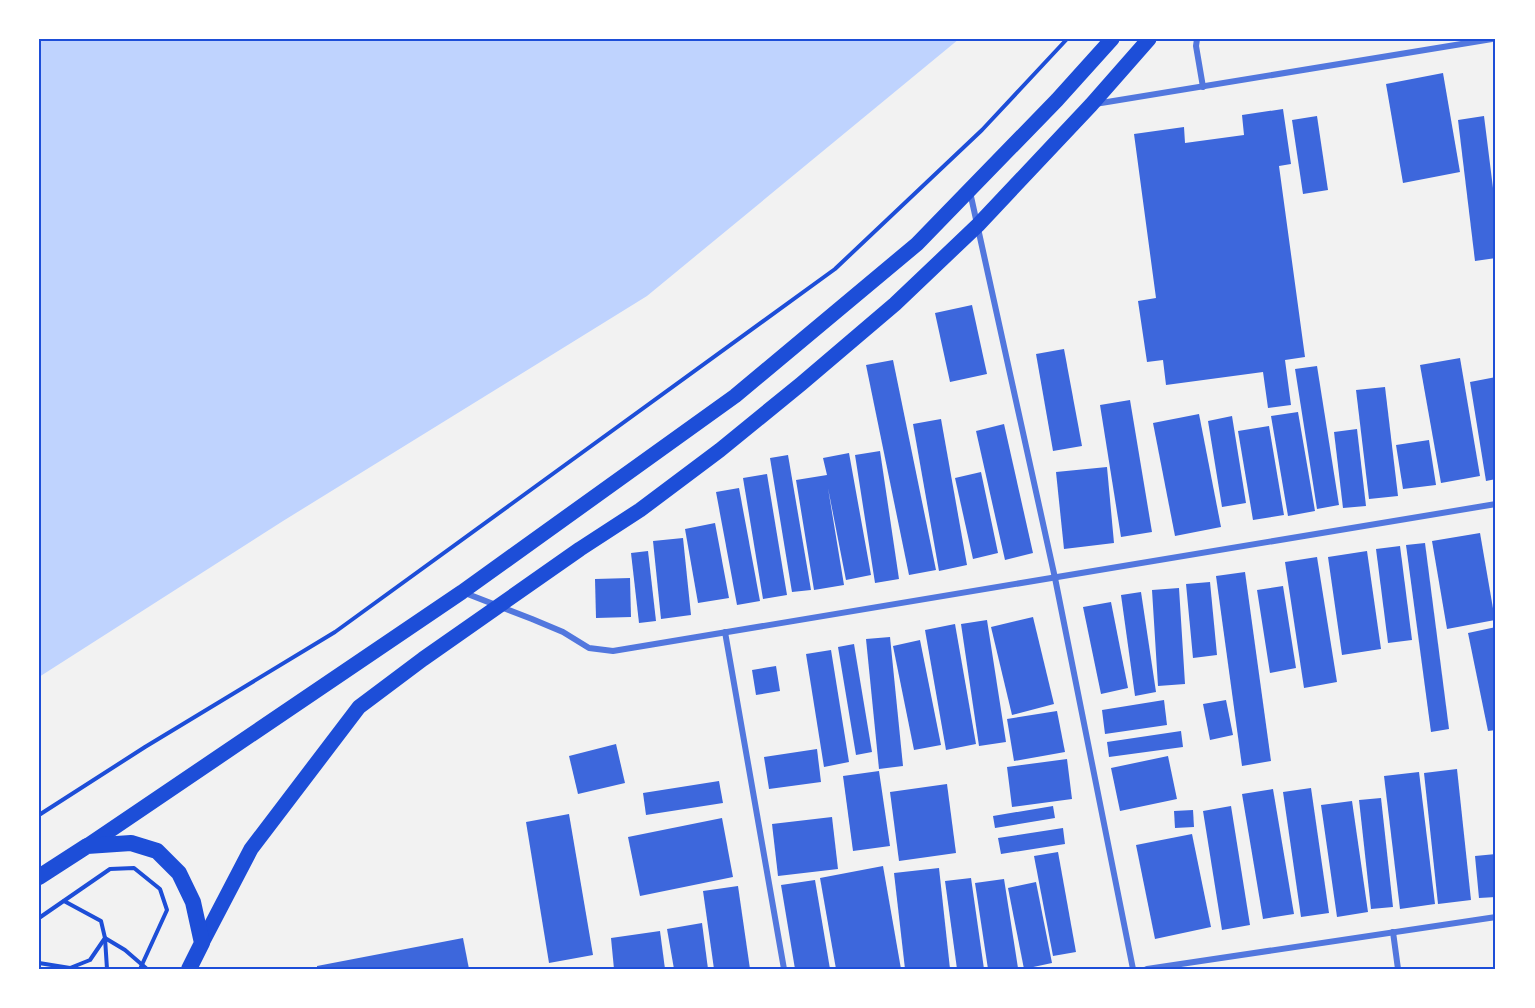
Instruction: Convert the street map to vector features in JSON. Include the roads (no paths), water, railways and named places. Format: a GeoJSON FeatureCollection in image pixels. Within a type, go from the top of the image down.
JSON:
{"type":"FeatureCollection","features":[{"type":"Feature","properties":{"kind":"highway"},"geometry":{"type":"LineString","coordinates":[[39,877],[87,846],[131,843],[157,851],[179,873],[193,902],[202,943],[189,969]]}},
{"type":"Feature","properties":{"kind":"main road"},"geometry":{"type":"LineString","coordinates":[[87,846],[462,592],[735,396],[917,244],[1057,100],[1112,39]]}},
{"type":"Feature","properties":{"kind":"main road"},"geometry":{"type":"LineString","coordinates":[[202,943],[251,849],[359,707],[423,659],[580,549],[640,510],[720,450],[895,304],[978,225],[1091,105],[1149,39]]}},
{"type":"Feature","properties":{"kind":"street"},"geometry":{"type":"LineString","coordinates":[[1197,39],[1196,46],[1203,87]]}},
{"type":"Feature","properties":{"kind":"street"},"geometry":{"type":"LineString","coordinates":[[1091,105],[1492,39]]}},
{"type":"Feature","properties":{"kind":"street"},"geometry":{"type":"LineString","coordinates":[[970,190],[1055,578],[1133,969]]}},
{"type":"Feature","properties":{"kind":"street"},"geometry":{"type":"LineString","coordinates":[[462,592],[501,605],[563,633],[589,648],[614,651],[1496,504]]}},
{"type":"Feature","properties":{"kind":"street"},"geometry":{"type":"LineString","coordinates":[[725,632],[784,969]]}},
{"type":"Feature","properties":{"kind":"street"},"geometry":{"type":"LineString","coordinates":[[1147,969],[1496,916]]}},
{"type":"Feature","properties":{"kind":"street"},"geometry":{"type":"LineString","coordinates":[[1393,932],[1398,969]]}},
{"type":"Feature","properties":{"kind":"water"},"geometry":{"type":"Polygon","coordinates":[[[39,39],[959,39],[647,296],[283,521],[39,677],[39,39]]]}}]}
